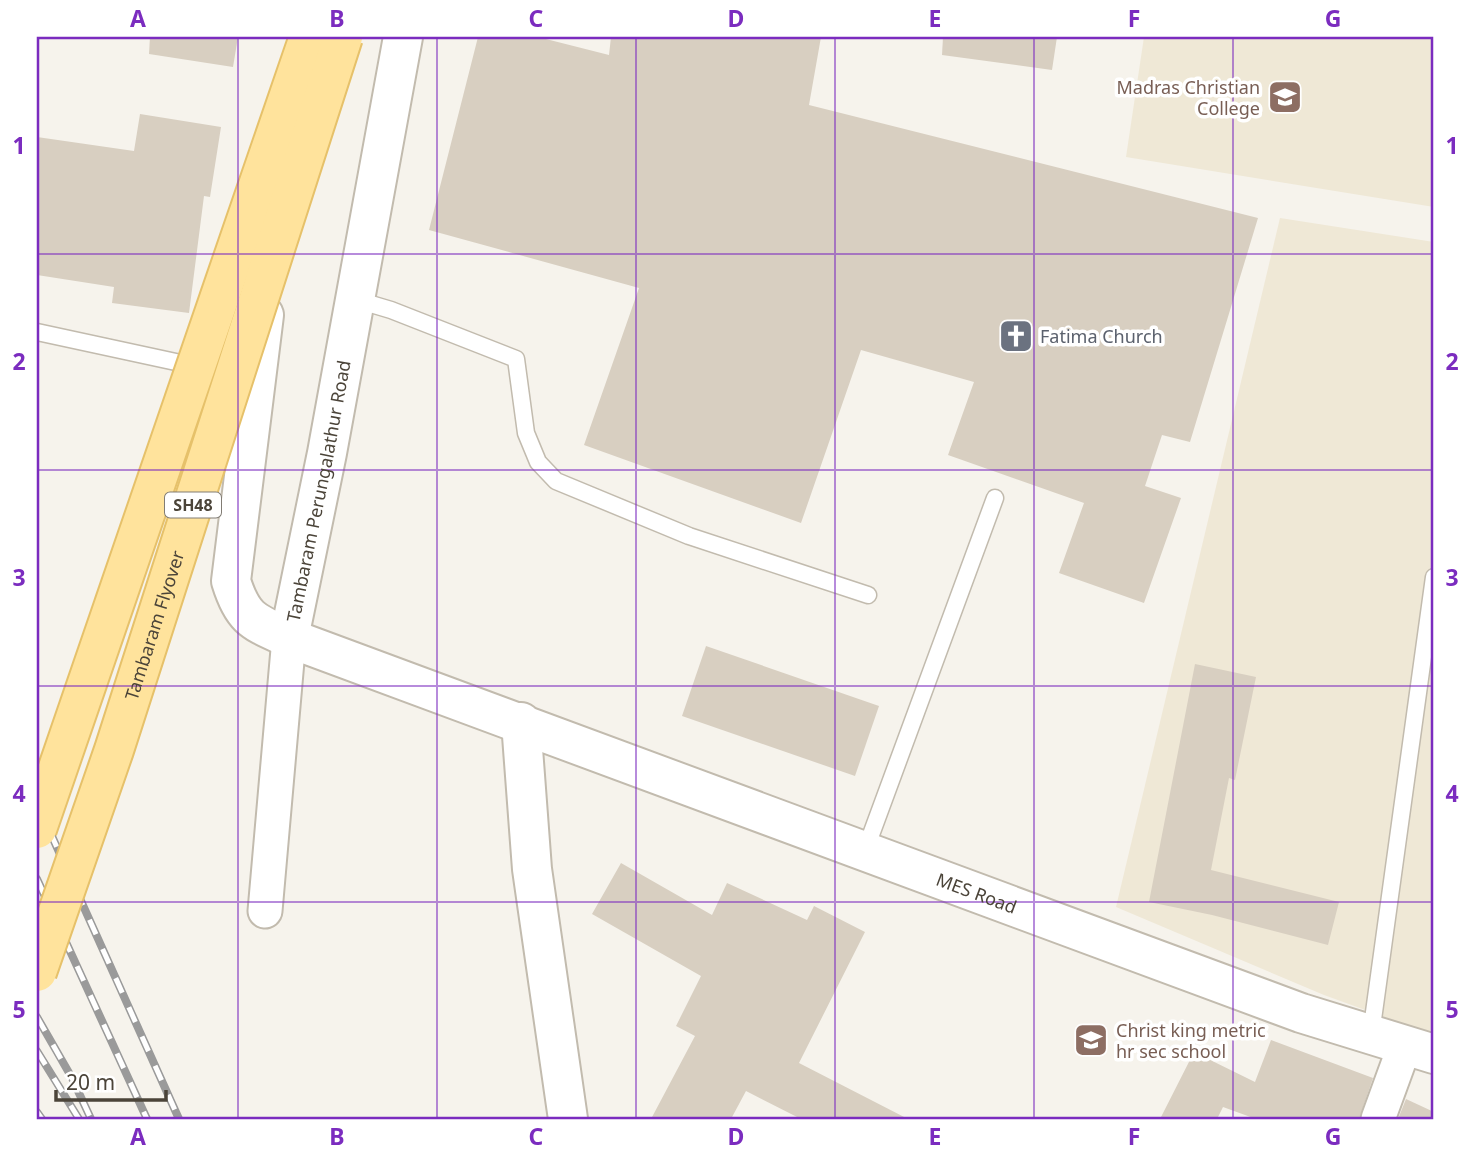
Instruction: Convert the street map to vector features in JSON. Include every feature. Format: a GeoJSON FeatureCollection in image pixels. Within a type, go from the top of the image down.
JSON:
{"type":"FeatureCollection","features":[{"type":"Feature","properties":{"kind":"main road","name":"SH48"},"geometry":{"type":"LineString","coordinates":[[37,829],[309,37]]}},
{"type":"Feature","properties":{"kind":"main road","name":"Tambaram Flyover"},"geometry":{"type":"LineString","coordinates":[[37,972],[114,750],[343,37]]}},
{"type":"Feature","properties":{"kind":"street"},"geometry":{"type":"LineString","coordinates":[[265,911],[289,638],[256,622],[238,604],[231,581],[298,37]]}},
{"type":"Feature","properties":{"kind":"street","name":"Tambaram Perungalathur Road"},"geometry":{"type":"LineString","coordinates":[[402,37],[327,453],[289,638],[521,722]]}},
{"type":"Feature","properties":{"kind":"street"},"geometry":{"type":"LineString","coordinates":[[521,722],[532,869],[568,1119]]}},
{"type":"Feature","properties":{"kind":"street","name":"MES Road"},"geometry":{"type":"LineString","coordinates":[[521,722],[1301,1013],[1404,1045]]}},
{"type":"Feature","properties":{"kind":"street"},"geometry":{"type":"LineString","coordinates":[[1378,1119],[1404,1045]]}},
{"type":"Feature","properties":{"kind":"lane"},"geometry":{"type":"LineString","coordinates":[[354,299],[391,310],[516,359],[526,433],[538,462],[556,481],[689,536],[868,595]]}},
{"type":"Feature","properties":{"kind":"lane"},"geometry":{"type":"LineString","coordinates":[[37,332],[256,379]]}},
{"type":"Feature","properties":{"kind":"lane"},"geometry":{"type":"LineString","coordinates":[[865,851],[995,498]]}},
{"type":"Feature","properties":{"kind":"lane"},"geometry":{"type":"LineString","coordinates":[[1404,1045],[1434,578]]}},
{"type":"Feature","properties":{"kind":"shaded area","name":"Madras Christian College"},"geometry":{"type":"Polygon","coordinates":[[[1144,37],[1434,37],[1434,207],[1126,157],[1144,37]]]}},
{"type":"Feature","properties":{"kind":"shaded area"},"geometry":{"type":"Polygon","coordinates":[[[1280,218],[1434,242],[1434,1035],[1324,995],[1116,907],[1280,218]]]}},
{"type":"Feature","properties":{"kind":"building"},"geometry":{"type":"Polygon","coordinates":[[[150,37],[238,37],[233,67],[149,54],[150,37]]]}},
{"type":"Feature","properties":{"kind":"building","name":"Fatima Church"},"geometry":{"type":"Polygon","coordinates":[[[478,37],[538,37],[609,55],[611,37],[821,37],[809,105],[1258,218],[1190,442],[1162,435],[1145,486],[1181,498],[1144,603],[1059,573],[1084,503],[948,455],[974,382],[861,350],[801,523],[584,445],[639,288],[429,230],[478,37]]]}},
{"type":"Feature","properties":{"kind":"building"},"geometry":{"type":"Polygon","coordinates":[[[943,37],[1057,37],[1052,70],[942,55],[943,37]]]}},
{"type":"Feature","properties":{"kind":"building"},"geometry":{"type":"Polygon","coordinates":[[[140,114],[221,127],[210,197],[204,196],[189,313],[112,303],[114,287],[37,275],[37,137],[134,151],[140,114]]]}},
{"type":"Feature","properties":{"kind":"building"},"geometry":{"type":"Polygon","coordinates":[[[706,646],[879,706],[855,776],[682,716],[706,646]]]}},
{"type":"Feature","properties":{"kind":"building"},"geometry":{"type":"Polygon","coordinates":[[[1195,664],[1256,677],[1235,780],[1229,778],[1211,870],[1339,902],[1328,945],[1149,902],[1195,664]]]}},
{"type":"Feature","properties":{"kind":"building"},"geometry":{"type":"Polygon","coordinates":[[[621,863],[712,915],[727,883],[807,920],[814,906],[865,932],[799,1063],[908,1119],[801,1119],[746,1091],[731,1119],[651,1119],[695,1036],[676,1026],[701,976],[592,914],[621,863]]]}},
{"type":"Feature","properties":{"kind":"building"},"geometry":{"type":"Polygon","coordinates":[[[1271,1040],[1373,1078],[1359,1119],[1256,1119],[1223,1107],[1217,1119],[1160,1119],[1194,1052],[1255,1082],[1271,1040]]]}},
{"type":"Feature","properties":{"kind":"building"},"geometry":{"type":"Polygon","coordinates":[[[1406,1099],[1434,1112],[1434,1119],[1398,1119],[1406,1099]]]}},
{"type":"Feature","properties":{"kind":"railway"},"geometry":{"type":"LineString","coordinates":[[37,803],[179,1119]]}},
{"type":"Feature","properties":{"kind":"railway"},"geometry":{"type":"LineString","coordinates":[[37,879],[147,1119]]}},
{"type":"Feature","properties":{"kind":"railway"},"geometry":{"type":"LineString","coordinates":[[37,1017],[72,1078],[91,1119]]}},
{"type":"Feature","properties":{"kind":"railway"},"geometry":{"type":"LineString","coordinates":[[37,1051],[79,1119]]}},
{"type":"Feature","properties":{"kind":"railway"},"geometry":{"type":"LineString","coordinates":[[37,1112],[42,1119]]}},
{"type":"Feature","properties":{"kind":"place","name":"Madras Christian College"},"geometry":{"type":"Point","coordinates":[1285,97]}},
{"type":"Feature","properties":{"kind":"place","name":"Fatima Church"},"geometry":{"type":"Point","coordinates":[1016,336]}},
{"type":"Feature","properties":{"kind":"place","name":"Christ king metric hr sec school"},"geometry":{"type":"Point","coordinates":[1091,1040]}}]}
